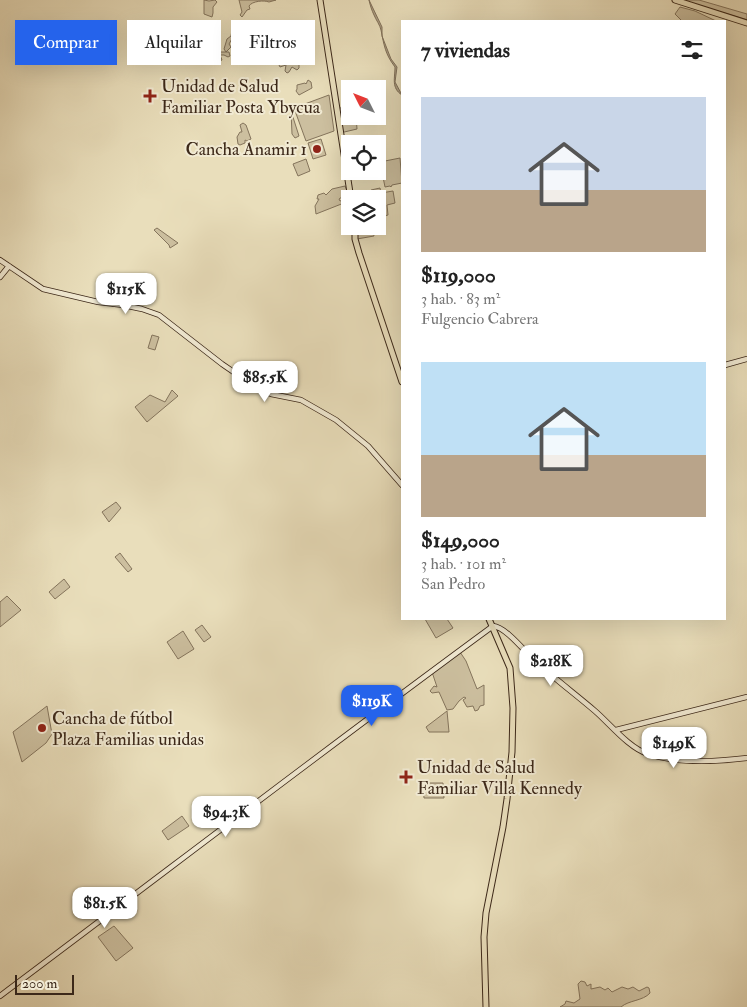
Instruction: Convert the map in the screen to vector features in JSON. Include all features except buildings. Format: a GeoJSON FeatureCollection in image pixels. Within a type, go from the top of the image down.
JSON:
{"type":"FeatureCollection","features":[{"type":"Feature","properties":{"kind":"main road"},"geometry":{"type":"LineString","coordinates":[[320,0],[350,190]]}},
{"type":"Feature","properties":{"kind":"main road"},"geometry":{"type":"LineString","coordinates":[[675,0],[747,23]]}},
{"type":"Feature","properties":{"kind":"main road"},"geometry":{"type":"LineString","coordinates":[[355,235],[359,253],[401,379]]}},
{"type":"Feature","properties":{"kind":"main road"},"geometry":{"type":"LineString","coordinates":[[0,260],[43,289],[98,302],[142,309],[159,315],[222,364],[260,390],[301,400],[336,420],[368,446],[401,485]]}},
{"type":"Feature","properties":{"kind":"main road"},"geometry":{"type":"LineString","coordinates":[[0,277],[9,266]]}},
{"type":"Feature","properties":{"kind":"main road"},"geometry":{"type":"LineString","coordinates":[[726,365],[747,359]]}},
{"type":"Feature","properties":{"kind":"main road"},"geometry":{"type":"LineString","coordinates":[[486,1007],[484,937],[486,913],[503,827],[512,752],[511,674],[508,661],[490,620]]}},
{"type":"Feature","properties":{"kind":"main road"},"geometry":{"type":"LineString","coordinates":[[493,626],[500,628],[633,746],[646,754],[696,761],[747,758]]}},
{"type":"Feature","properties":{"kind":"main road"},"geometry":{"type":"LineString","coordinates":[[0,996],[354,728],[493,626]]}},
{"type":"Feature","properties":{"kind":"main road"},"geometry":{"type":"LineString","coordinates":[[616,730],[747,697]]}},
{"type":"Feature","properties":{"kind":"shaded area"},"geometry":{"type":"Polygon","coordinates":[[[204,0],[215,0],[217,2],[213,7],[212,17],[204,14],[204,0]]]}},
{"type":"Feature","properties":{"kind":"shaded area"},"geometry":{"type":"Polygon","coordinates":[[[239,0],[276,0],[253,3],[242,17],[240,15],[242,12],[239,0]]]}},
{"type":"Feature","properties":{"kind":"shaded area"},"geometry":{"type":"Polygon","coordinates":[[[369,0],[382,27],[382,35],[380,28],[369,0]]]}},
{"type":"Feature","properties":{"kind":"shaded area"},"geometry":{"type":"Polygon","coordinates":[[[682,0],[699,0],[747,14],[747,20],[682,0]]]}},
{"type":"Feature","properties":{"kind":"shaded area"},"geometry":{"type":"Polygon","coordinates":[[[680,7],[695,11],[714,20],[681,20],[675,14],[680,7]]]}},
{"type":"Feature","properties":{"kind":"shaded area"},"geometry":{"type":"Polygon","coordinates":[[[231,36],[229,44],[231,47],[226,52],[224,49],[227,39],[231,36]]]}},
{"type":"Feature","properties":{"kind":"shaded area"},"geometry":{"type":"Polygon","coordinates":[[[382,37],[391,59],[397,67],[395,82],[401,94],[395,86],[394,79],[395,67],[387,54],[382,37]]]}},
{"type":"Feature","properties":{"kind":"shaded area"},"geometry":{"type":"Polygon","coordinates":[[[221,52],[229,52],[230,56],[221,55],[221,52]]]}},
{"type":"Feature","properties":{"kind":"shaded area"},"geometry":{"type":"Polygon","coordinates":[[[286,65],[299,65],[297,70],[292,67],[289,72],[285,71],[286,65]]]}},
{"type":"Feature","properties":{"kind":"shaded area"},"geometry":{"type":"Polygon","coordinates":[[[308,80],[311,82],[312,88],[299,95],[296,91],[297,85],[306,84],[308,80]]]}},
{"type":"Feature","properties":{"kind":"shaded area"},"geometry":{"type":"Polygon","coordinates":[[[329,95],[334,131],[306,141],[294,108],[329,95]]]}},
{"type":"Feature","properties":{"kind":"shaded area"},"geometry":{"type":"Polygon","coordinates":[[[341,108],[341,125],[357,125],[357,129],[340,133],[337,109],[341,108]]]}},
{"type":"Feature","properties":{"kind":"shaded area"},"geometry":{"type":"Polygon","coordinates":[[[291,111],[299,136],[295,138],[292,134],[291,111]]]}},
{"type":"Feature","properties":{"kind":"shaded area"},"geometry":{"type":"Polygon","coordinates":[[[243,123],[246,125],[251,139],[245,140],[245,143],[240,145],[238,144],[237,137],[242,132],[240,125],[243,123]]]}},
{"type":"Feature","properties":{"kind":"shaded area","name":"Cancha Anamir 1"},"geometry":{"type":"Polygon","coordinates":[[[321,139],[326,155],[313,159],[308,143],[321,139]]]}},
{"type":"Feature","properties":{"kind":"shaded area"},"geometry":{"type":"Polygon","coordinates":[[[400,158],[401,183],[385,187],[384,180],[386,180],[386,161],[400,158]]]}},
{"type":"Feature","properties":{"kind":"shaded area"},"geometry":{"type":"Polygon","coordinates":[[[306,159],[310,171],[298,176],[293,164],[306,159]]]}},
{"type":"Feature","properties":{"kind":"shaded area"},"geometry":{"type":"Polygon","coordinates":[[[345,186],[347,190],[341,190],[341,198],[339,199],[341,204],[316,214],[315,206],[319,199],[317,199],[318,195],[324,193],[326,195],[332,189],[345,186]]]}},
{"type":"Feature","properties":{"kind":"shaded area"},"geometry":{"type":"Polygon","coordinates":[[[393,191],[395,203],[387,205],[388,215],[386,216],[386,192],[393,191]]]}},
{"type":"Feature","properties":{"kind":"shaded area"},"geometry":{"type":"Polygon","coordinates":[[[157,228],[178,243],[170,248],[154,230],[157,228]]]}},
{"type":"Feature","properties":{"kind":"shaded area"},"geometry":{"type":"Polygon","coordinates":[[[357,235],[374,235],[374,236],[357,239],[357,235]]]}},
{"type":"Feature","properties":{"kind":"shaded area"},"geometry":{"type":"Polygon","coordinates":[[[152,335],[159,337],[155,350],[148,348],[152,335]]]}},
{"type":"Feature","properties":{"kind":"shaded area"},"geometry":{"type":"Polygon","coordinates":[[[172,390],[178,396],[147,422],[135,407],[150,395],[165,402],[172,390]]]}},
{"type":"Feature","properties":{"kind":"shaded area"},"geometry":{"type":"Polygon","coordinates":[[[116,502],[121,508],[109,522],[102,512],[116,502]]]}},
{"type":"Feature","properties":{"kind":"shaded area"},"geometry":{"type":"Polygon","coordinates":[[[120,553],[132,569],[128,572],[115,557],[120,553]]]}},
{"type":"Feature","properties":{"kind":"shaded area"},"geometry":{"type":"Polygon","coordinates":[[[64,579],[70,587],[55,599],[49,592],[64,579]]]}},
{"type":"Feature","properties":{"kind":"shaded area"},"geometry":{"type":"Polygon","coordinates":[[[7,596],[21,610],[0,627],[0,602],[7,596]]]}},
{"type":"Feature","properties":{"kind":"shaded area"},"geometry":{"type":"Polygon","coordinates":[[[426,620],[448,620],[453,628],[436,638],[426,620]]]}},
{"type":"Feature","properties":{"kind":"shaded area"},"geometry":{"type":"Polygon","coordinates":[[[202,625],[211,637],[204,642],[195,630],[202,625]]]}},
{"type":"Feature","properties":{"kind":"shaded area"},"geometry":{"type":"Polygon","coordinates":[[[183,631],[194,649],[178,659],[167,642],[183,631]]]}},
{"type":"Feature","properties":{"kind":"shaded area"},"geometry":{"type":"Polygon","coordinates":[[[460,652],[466,661],[477,689],[484,685],[484,705],[475,711],[473,706],[467,707],[463,700],[466,698],[464,697],[453,709],[447,710],[439,692],[432,693],[430,691],[434,686],[437,687],[432,672],[460,652]]]}},
{"type":"Feature","properties":{"kind":"shaded area"},"geometry":{"type":"Polygon","coordinates":[[[47,706],[52,734],[46,743],[22,762],[13,732],[47,706]]]}},
{"type":"Feature","properties":{"kind":"shaded area"},"geometry":{"type":"Polygon","coordinates":[[[447,711],[449,732],[429,732],[426,727],[447,711]]]}},
{"type":"Feature","properties":{"kind":"shaded area"},"geometry":{"type":"Polygon","coordinates":[[[423,783],[443,783],[444,798],[424,798],[423,783]]]}},
{"type":"Feature","properties":{"kind":"shaded area"},"geometry":{"type":"Polygon","coordinates":[[[182,816],[189,826],[168,840],[162,831],[182,816]]]}},
{"type":"Feature","properties":{"kind":"shaded area"},"geometry":{"type":"Polygon","coordinates":[[[114,926],[133,948],[116,961],[98,937],[114,926]]]}},
{"type":"Feature","properties":{"kind":"shaded area"},"geometry":{"type":"Polygon","coordinates":[[[581,981],[585,982],[587,986],[591,984],[591,989],[600,987],[605,990],[608,988],[612,992],[622,987],[628,989],[633,987],[639,991],[647,987],[650,993],[644,998],[621,1007],[560,1007],[566,1001],[574,1003],[580,999],[578,984],[581,981]]]}},
{"type":"Feature","properties":{"kind":"place","name":"Unidad de Salud Familiar Posta Ybycua"},"geometry":{"type":"Point","coordinates":[150,96]}},
{"type":"Feature","properties":{"kind":"place","name":"Cancha Anamir 1"},"geometry":{"type":"Point","coordinates":[317,149]}},
{"type":"Feature","properties":{"kind":"place","name":"Cancha de fútbol Plaza Familias unidas"},"geometry":{"type":"Point","coordinates":[42,728]}},
{"type":"Feature","properties":{"kind":"place","name":"Unidad de Salud Familiar Villa Kennedy"},"geometry":{"type":"Point","coordinates":[406,777]}}]}
